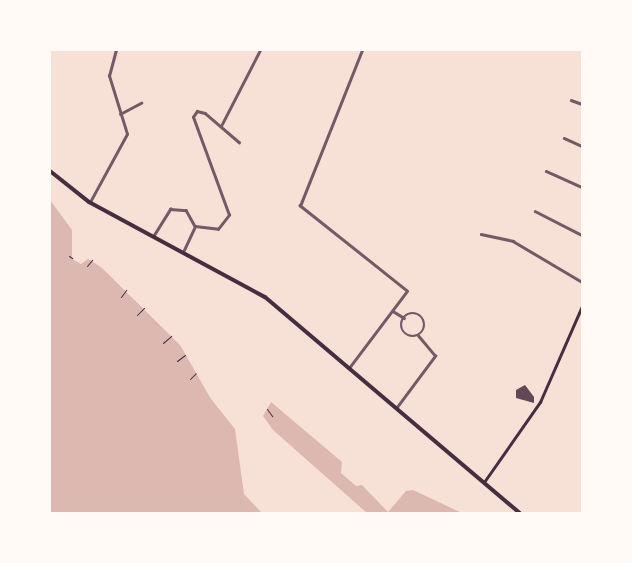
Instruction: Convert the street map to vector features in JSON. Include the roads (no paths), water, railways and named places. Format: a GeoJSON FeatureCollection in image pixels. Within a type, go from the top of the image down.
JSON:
{"type":"FeatureCollection","features":[{"type":"Feature","properties":{"kind":"highway"},"geometry":{"type":"LineString","coordinates":[[50,171],[89,202],[184,250],[265,298],[397,407],[520,513]]}},
{"type":"Feature","properties":{"kind":"main road"},"geometry":{"type":"LineString","coordinates":[[484,482],[540,402],[582,306]]}},
{"type":"Feature","properties":{"kind":"street"},"geometry":{"type":"LineString","coordinates":[[89,202],[125,143],[127,134],[109,76],[116,50]]}},
{"type":"Feature","properties":{"kind":"street"},"geometry":{"type":"LineString","coordinates":[[221,126],[260,50]]}},
{"type":"Feature","properties":{"kind":"street"},"geometry":{"type":"LineString","coordinates":[[349,368],[406,294],[405,288],[300,206],[362,50]]}},
{"type":"Feature","properties":{"kind":"street"},"geometry":{"type":"LineString","coordinates":[[571,100],[582,104]]}},
{"type":"Feature","properties":{"kind":"street"},"geometry":{"type":"LineString","coordinates":[[120,114],[141,103]]}},
{"type":"Feature","properties":{"kind":"street"},"geometry":{"type":"LineString","coordinates":[[195,226],[218,229],[229,215],[192,117],[197,111],[205,113],[239,142]]}},
{"type":"Feature","properties":{"kind":"street"},"geometry":{"type":"LineString","coordinates":[[564,138],[582,146]]}},
{"type":"Feature","properties":{"kind":"street"},"geometry":{"type":"LineString","coordinates":[[546,171],[582,188]]}},
{"type":"Feature","properties":{"kind":"street"},"geometry":{"type":"LineString","coordinates":[[154,236],[170,209],[186,210],[195,226]]}},
{"type":"Feature","properties":{"kind":"street"},"geometry":{"type":"LineString","coordinates":[[535,211],[582,235]]}},
{"type":"Feature","properties":{"kind":"street"},"geometry":{"type":"LineString","coordinates":[[184,250],[195,226]]}},
{"type":"Feature","properties":{"kind":"street"},"geometry":{"type":"LineString","coordinates":[[481,234],[513,241],[582,282]]}},
{"type":"Feature","properties":{"kind":"street"},"geometry":{"type":"LineString","coordinates":[[393,311],[404,318]]}},
{"type":"Feature","properties":{"kind":"street"},"geometry":{"type":"LineString","coordinates":[[404,318],[410,314],[421,317],[425,327],[418,336]]}},
{"type":"Feature","properties":{"kind":"street"},"geometry":{"type":"LineString","coordinates":[[397,407],[435,356],[418,336],[403,332],[404,318]]}}]}
